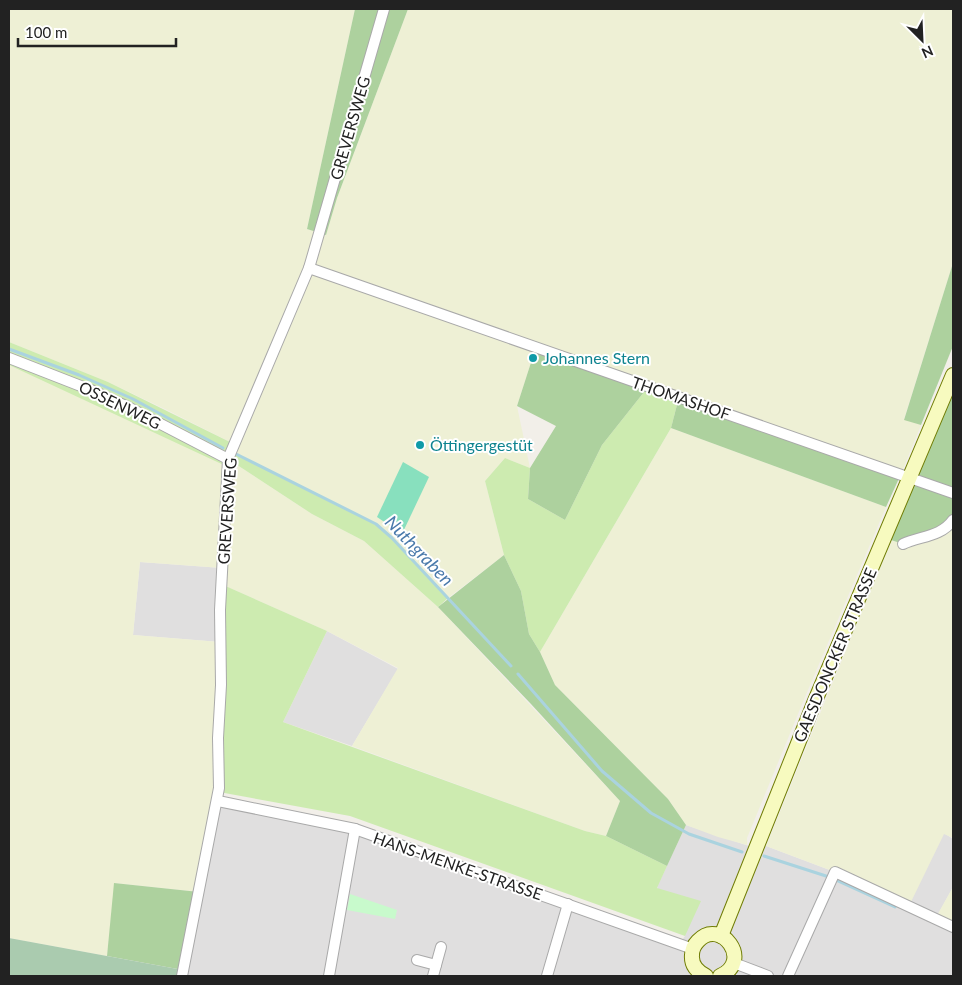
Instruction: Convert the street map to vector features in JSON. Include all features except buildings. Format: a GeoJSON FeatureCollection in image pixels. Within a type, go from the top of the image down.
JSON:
{"type":"FeatureCollection","features":[{"type":"Feature","properties":{"kind":"main road","name":"GAESDONCKER STRASSE"},"geometry":{"type":"LineString","coordinates":[[721,936],[815,701],[953,375]]}},
{"type":"Feature","properties":{"kind":"main road"},"geometry":{"type":"LineString","coordinates":[[706,976],[695,968],[692,956],[693,949],[701,938],[714,934],[721,936],[731,944],[734,951],[734,963],[730,970],[720,976]]}},
{"type":"Feature","properties":{"kind":"street","name":"GREVERSWEG"},"geometry":{"type":"LineString","coordinates":[[182,976],[218,801],[218,738],[221,685],[220,610],[228,459],[309,268],[384,9]]}},
{"type":"Feature","properties":{"kind":"street","name":"THOMASHOF"},"geometry":{"type":"LineString","coordinates":[[309,268],[953,492]]}},
{"type":"Feature","properties":{"kind":"street","name":"OSSENWEG"},"geometry":{"type":"LineString","coordinates":[[9,358],[91,390],[128,407],[228,459]]}},
{"type":"Feature","properties":{"kind":"street"},"geometry":{"type":"LineString","coordinates":[[903,544],[933,535],[949,526],[953,520]]}},
{"type":"Feature","properties":{"kind":"street","name":"HANS-MENKE-STRASSE"},"geometry":{"type":"LineString","coordinates":[[218,801],[355,829],[693,949]]}},
{"type":"Feature","properties":{"kind":"street"},"geometry":{"type":"LineString","coordinates":[[329,976],[355,829]]}},
{"type":"Feature","properties":{"kind":"street"},"geometry":{"type":"LineString","coordinates":[[788,976],[835,872],[953,927]]}},
{"type":"Feature","properties":{"kind":"street"},"geometry":{"type":"LineString","coordinates":[[547,976],[568,904]]}},
{"type":"Feature","properties":{"kind":"street"},"geometry":{"type":"LineString","coordinates":[[433,976],[440,947]]}},
{"type":"Feature","properties":{"kind":"street"},"geometry":{"type":"LineString","coordinates":[[416,960],[436,965]]}},
{"type":"Feature","properties":{"kind":"street"},"geometry":{"type":"LineString","coordinates":[[734,963],[768,976]]}},
{"type":"Feature","properties":{"kind":"shaded area"},"geometry":{"type":"Polygon","coordinates":[[[140,562],[222,568],[220,642],[133,635],[140,562]]]}},
{"type":"Feature","properties":{"kind":"shaded area"},"geometry":{"type":"Polygon","coordinates":[[[327,631],[398,669],[352,746],[283,722],[327,631]]]}},
{"type":"Feature","properties":{"kind":"shaded area"},"geometry":{"type":"Polygon","coordinates":[[[218,801],[355,829],[679,944],[685,936],[657,887],[686,825],[755,848],[766,846],[835,872],[944,833],[953,839],[953,887],[936,918],[953,927],[953,976],[182,976],[218,801]]]}},
{"type":"Feature","properties":{"kind":"green space"},"geometry":{"type":"Polygon","coordinates":[[[9,9],[355,9],[307,229],[326,235],[337,198],[408,9],[953,9],[953,263],[904,419],[921,425],[901,474],[536,347],[517,406],[530,468],[505,458],[485,481],[504,555],[448,598],[392,538],[376,524],[231,451],[234,444],[165,409],[108,382],[9,342],[9,9]]]}},
{"type":"Feature","properties":{"kind":"green space"},"geometry":{"type":"Polygon","coordinates":[[[355,9],[408,9],[337,198],[326,235],[307,229],[355,9]]]}},
{"type":"Feature","properties":{"kind":"green space"},"geometry":{"type":"Polygon","coordinates":[[[953,263],[953,346],[921,425],[904,420],[953,263]]]}},
{"type":"Feature","properties":{"kind":"green space"},"geometry":{"type":"Polygon","coordinates":[[[9,342],[108,382],[234,444],[231,452],[376,524],[392,538],[448,598],[438,607],[364,541],[312,514],[228,459],[228,467],[9,365],[9,342]]]}},
{"type":"Feature","properties":{"kind":"green space"},"geometry":{"type":"Polygon","coordinates":[[[536,347],[648,387],[602,445],[565,520],[528,499],[530,468],[556,426],[517,406],[536,347]]]}},
{"type":"Feature","properties":{"kind":"green space"},"geometry":{"type":"Polygon","coordinates":[[[9,365],[228,459],[312,514],[364,541],[438,607],[620,801],[606,836],[585,831],[352,746],[398,668],[327,631],[221,584],[222,568],[140,562],[133,635],[220,642],[219,788],[199,892],[115,883],[107,956],[9,938],[9,365]]]}},
{"type":"Feature","properties":{"kind":"green space"},"geometry":{"type":"Polygon","coordinates":[[[648,387],[679,397],[671,428],[540,652],[529,634],[521,591],[504,555],[485,481],[505,458],[530,468],[528,499],[565,520],[602,445],[648,387]]]}},
{"type":"Feature","properties":{"kind":"green space"},"geometry":{"type":"Polygon","coordinates":[[[953,390],[953,520],[903,544],[891,540],[953,390]]]}},
{"type":"Feature","properties":{"kind":"green space"},"geometry":{"type":"Polygon","coordinates":[[[679,397],[901,474],[886,507],[671,428],[679,397]]]}},
{"type":"Feature","properties":{"kind":"green space"},"geometry":{"type":"Polygon","coordinates":[[[671,428],[886,507],[747,838],[747,845],[686,825],[668,799],[555,685],[540,652],[671,428]]]}},
{"type":"Feature","properties":{"kind":"green space"},"geometry":{"type":"Polygon","coordinates":[[[403,462],[429,477],[402,534],[377,517],[403,462]]]}},
{"type":"Feature","properties":{"kind":"green space"},"geometry":{"type":"Polygon","coordinates":[[[953,520],[953,838],[944,834],[909,906],[835,872],[766,846],[891,540],[903,544],[953,520]]]}},
{"type":"Feature","properties":{"kind":"green space"},"geometry":{"type":"Polygon","coordinates":[[[504,555],[521,591],[529,634],[540,652],[555,685],[668,799],[686,825],[667,866],[606,836],[620,801],[438,607],[504,555]]]}},
{"type":"Feature","properties":{"kind":"green space"},"geometry":{"type":"Polygon","coordinates":[[[221,584],[327,631],[283,722],[585,831],[606,836],[667,866],[657,888],[701,901],[685,936],[350,816],[219,792],[221,584]]]}},
{"type":"Feature","properties":{"kind":"green space"},"geometry":{"type":"Polygon","coordinates":[[[114,883],[199,892],[183,970],[107,956],[114,883]]]}},
{"type":"Feature","properties":{"kind":"green space"},"geometry":{"type":"Polygon","coordinates":[[[953,887],[953,927],[935,919],[953,887]]]}},
{"type":"Feature","properties":{"kind":"green space"},"geometry":{"type":"Polygon","coordinates":[[[350,894],[397,910],[395,919],[347,910],[350,894]]]}},
{"type":"Feature","properties":{"kind":"green space"},"geometry":{"type":"Polygon","coordinates":[[[9,938],[183,970],[182,976],[9,976],[9,938]]]}},
{"type":"Feature","properties":{"kind":"waterway","name":"Nuthgraben"},"geometry":{"type":"LineString","coordinates":[[9,349],[79,375],[133,399],[223,448]]}},
{"type":"Feature","properties":{"kind":"waterway","name":"Nuthgraben"},"geometry":{"type":"LineString","coordinates":[[234,453],[376,524],[392,538],[511,666]]}},
{"type":"Feature","properties":{"kind":"waterway","name":"Nuthgraben"},"geometry":{"type":"LineString","coordinates":[[518,674],[602,771],[651,813],[689,834],[742,852]]}},
{"type":"Feature","properties":{"kind":"waterway","name":"Nuthgraben"},"geometry":{"type":"LineString","coordinates":[[764,856],[826,876]]}},
{"type":"Feature","properties":{"kind":"waterway","name":"Nuthgraben"},"geometry":{"type":"LineString","coordinates":[[838,881],[895,907]]}},
{"type":"Feature","properties":{"kind":"place","name":"Johannes Stern"},"geometry":{"type":"Point","coordinates":[533,358]}},
{"type":"Feature","properties":{"kind":"place","name":"Öttingergestüt"},"geometry":{"type":"Point","coordinates":[420,445]}}]}
